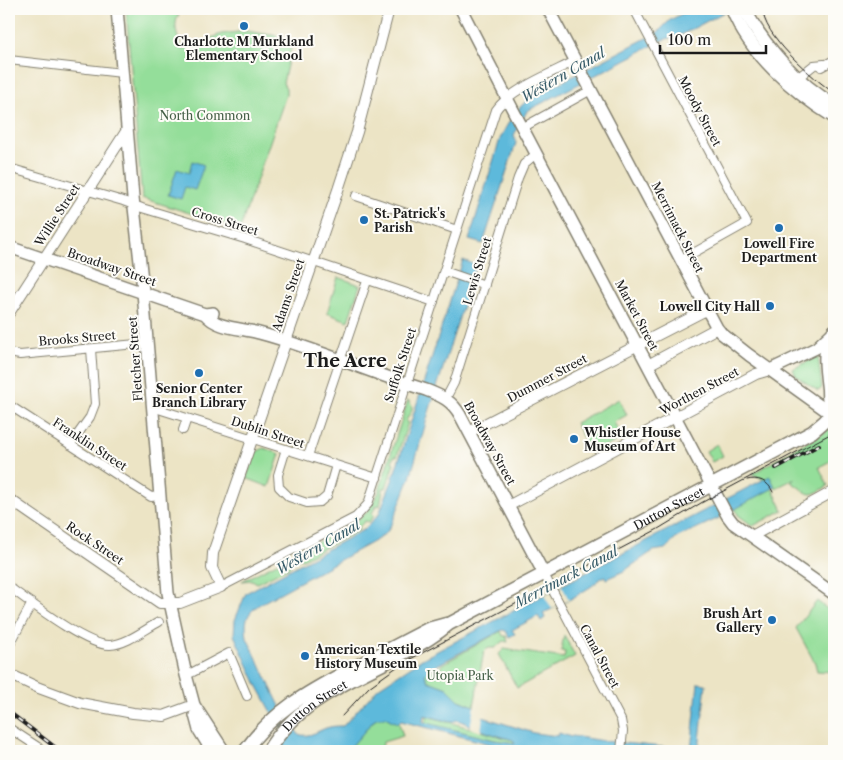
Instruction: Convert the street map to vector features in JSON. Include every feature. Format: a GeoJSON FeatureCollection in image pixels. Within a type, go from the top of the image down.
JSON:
{"type":"FeatureCollection","features":[{"type":"Feature","properties":{"kind":"main road","name":"Fletcher Street"},"geometry":{"type":"LineString","coordinates":[[117,9],[170,603],[199,730],[212,751]]}},
{"type":"Feature","properties":{"kind":"main road","name":"Market Street"},"geometry":{"type":"LineString","coordinates":[[461,9],[726,514],[752,536],[834,594]]}},
{"type":"Feature","properties":{"kind":"main road","name":"Merrimack Street"},"geometry":{"type":"LineString","coordinates":[[548,9],[716,328],[770,370],[833,413]]}},
{"type":"Feature","properties":{"kind":"main road"},"geometry":{"type":"LineString","coordinates":[[732,9],[756,48],[794,81],[810,88],[834,104]]}},
{"type":"Feature","properties":{"kind":"main road"},"geometry":{"type":"LineString","coordinates":[[744,9],[754,27],[812,103],[834,117]]}},
{"type":"Feature","properties":{"kind":"main road","name":"Broadway Street"},"geometry":{"type":"LineString","coordinates":[[9,247],[206,314],[214,313],[221,315],[257,332],[444,397],[457,409],[544,574]]}},
{"type":"Feature","properties":{"kind":"main road"},"geometry":{"type":"LineString","coordinates":[[770,370],[816,348],[834,331]]}},
{"type":"Feature","properties":{"kind":"main road"},"geometry":{"type":"LineString","coordinates":[[833,413],[828,405],[824,356],[828,340],[834,331]]}},
{"type":"Feature","properties":{"kind":"main road"},"geometry":{"type":"LineString","coordinates":[[834,349],[832,366],[834,381]]}},
{"type":"Feature","properties":{"kind":"main road","name":"Dutton Street"},"geometry":{"type":"LineString","coordinates":[[268,751],[285,727],[319,698],[428,641],[449,624],[812,432],[833,413]]}},
{"type":"Feature","properties":{"kind":"main road","name":"Dutton Street"},"geometry":{"type":"LineString","coordinates":[[245,751],[279,713],[313,689],[428,629],[449,624]]}},
{"type":"Feature","properties":{"kind":"main road","name":"Fletcher Street"},"geometry":{"type":"LineString","coordinates":[[194,705],[224,751]]}},
{"type":"Feature","properties":{"kind":"street","name":"Adams Street"},"geometry":{"type":"LineString","coordinates":[[221,586],[212,568],[213,553],[357,132],[390,9]]}},
{"type":"Feature","properties":{"kind":"street","name":"Moody Street"},"geometry":{"type":"LineString","coordinates":[[634,9],[747,223],[681,260]]}},
{"type":"Feature","properties":{"kind":"street"},"geometry":{"type":"LineString","coordinates":[[9,60],[122,73]]}},
{"type":"Feature","properties":{"kind":"street"},"geometry":{"type":"LineString","coordinates":[[794,81],[805,70],[814,65],[834,60]]}},
{"type":"Feature","properties":{"kind":"street","name":"Suffolk Street"},"geometry":{"type":"LineString","coordinates":[[170,603],[180,603],[221,586],[356,517],[368,504],[412,386],[434,302],[499,105],[514,93],[577,65]]}},
{"type":"Feature","properties":{"kind":"street"},"geometry":{"type":"LineString","coordinates":[[522,128],[589,86]]}},
{"type":"Feature","properties":{"kind":"street","name":"Willie Street"},"geometry":{"type":"LineString","coordinates":[[9,313],[127,130]]}},
{"type":"Feature","properties":{"kind":"street","name":"Lewis Street"},"geometry":{"type":"LineString","coordinates":[[444,397],[454,383],[518,178],[524,164],[536,154]]}},
{"type":"Feature","properties":{"kind":"street","name":"Cross Street"},"geometry":{"type":"LineString","coordinates":[[9,168],[245,238],[434,302]]}},
{"type":"Feature","properties":{"kind":"street"},"geometry":{"type":"LineString","coordinates":[[356,196],[457,230]]}},
{"type":"Feature","properties":{"kind":"street"},"geometry":{"type":"LineString","coordinates":[[444,271],[485,285]]}},
{"type":"Feature","properties":{"kind":"street"},"geometry":{"type":"LineString","coordinates":[[308,456],[368,281]]}},
{"type":"Feature","properties":{"kind":"street","name":"Dummer Street"},"geometry":{"type":"LineString","coordinates":[[469,432],[706,310]]}},
{"type":"Feature","properties":{"kind":"street"},"geometry":{"type":"LineString","coordinates":[[648,365],[716,328]]}},
{"type":"Feature","properties":{"kind":"street","name":"Brooks Street"},"geometry":{"type":"LineString","coordinates":[[9,353],[20,355],[147,343]]}},
{"type":"Feature","properties":{"kind":"street"},"geometry":{"type":"LineString","coordinates":[[70,445],[90,417],[95,404],[91,348]]}},
{"type":"Feature","properties":{"kind":"street","name":"Worthen Street"},"geometry":{"type":"LineString","coordinates":[[508,506],[756,374],[770,370]]}},
{"type":"Feature","properties":{"kind":"street","name":"Franklin Street"},"geometry":{"type":"LineString","coordinates":[[9,405],[151,497],[160,496]]}},
{"type":"Feature","properties":{"kind":"street","name":"Dublin Street"},"geometry":{"type":"LineString","coordinates":[[152,406],[377,478]]}},
{"type":"Feature","properties":{"kind":"street"},"geometry":{"type":"LineString","coordinates":[[183,430],[187,418]]}},
{"type":"Feature","properties":{"kind":"street"},"geometry":{"type":"LineString","coordinates":[[286,449],[278,475],[279,487],[289,497],[307,503],[320,502],[327,496],[336,465]]}},
{"type":"Feature","properties":{"kind":"street"},"geometry":{"type":"LineString","coordinates":[[752,536],[834,492]]}},
{"type":"Feature","properties":{"kind":"street"},"geometry":{"type":"LineString","coordinates":[[824,497],[834,504]]}},
{"type":"Feature","properties":{"kind":"street","name":"Rock Street"},"geometry":{"type":"LineString","coordinates":[[9,499],[160,603],[170,603]]}},
{"type":"Feature","properties":{"kind":"street","name":"Canal Street"},"geometry":{"type":"LineString","coordinates":[[544,574],[619,715],[622,724],[621,751]]}},
{"type":"Feature","properties":{"kind":"street"},"geometry":{"type":"LineString","coordinates":[[9,587],[61,624],[100,644],[110,645],[122,642],[159,622]]}},
{"type":"Feature","properties":{"kind":"street"},"geometry":{"type":"LineString","coordinates":[[9,646],[32,603]]}},
{"type":"Feature","properties":{"kind":"street"},"geometry":{"type":"LineString","coordinates":[[186,675],[229,653],[246,696]]}},
{"type":"Feature","properties":{"kind":"street"},"geometry":{"type":"LineString","coordinates":[[9,674],[39,688],[80,703],[133,713],[164,716],[194,705]]}},
{"type":"Feature","properties":{"kind":"street"},"geometry":{"type":"LineString","coordinates":[[9,728],[38,747]]}},
{"type":"Feature","properties":{"kind":"green space","name":"North Common"},"geometry":{"type":"Polygon","coordinates":[[[126,9],[182,9],[176,25],[182,50],[221,34],[246,31],[278,36],[291,48],[283,83],[286,88],[286,95],[240,229],[142,198],[126,9]]]}},
{"type":"Feature","properties":{"kind":"green space"},"geometry":{"type":"Polygon","coordinates":[[[338,277],[360,285],[348,321],[327,313],[338,277]]]}},
{"type":"Feature","properties":{"kind":"green space"},"geometry":{"type":"Polygon","coordinates":[[[818,356],[822,388],[818,391],[796,376],[793,369],[818,356]]]}},
{"type":"Feature","properties":{"kind":"green space"},"geometry":{"type":"Polygon","coordinates":[[[619,399],[627,415],[614,422],[622,438],[592,454],[575,423],[619,399]]]}},
{"type":"Feature","properties":{"kind":"green space"},"geometry":{"type":"Polygon","coordinates":[[[408,400],[412,411],[407,418],[406,422],[408,423],[397,456],[394,456],[392,462],[394,463],[386,488],[383,488],[380,506],[377,505],[372,513],[374,516],[369,522],[365,521],[358,528],[359,530],[303,559],[298,558],[290,563],[291,566],[257,583],[252,580],[242,581],[352,524],[366,513],[378,494],[408,400]]]}},
{"type":"Feature","properties":{"kind":"green space"},"geometry":{"type":"Polygon","coordinates":[[[831,428],[834,431],[834,459],[819,467],[828,486],[816,493],[809,494],[791,482],[796,478],[776,488],[772,483],[752,474],[831,428]]]}},
{"type":"Feature","properties":{"kind":"green space"},"geometry":{"type":"Polygon","coordinates":[[[717,444],[723,456],[712,462],[706,451],[717,444]]]}},
{"type":"Feature","properties":{"kind":"green space"},"geometry":{"type":"Polygon","coordinates":[[[264,448],[280,454],[269,487],[246,478],[256,452],[264,448]]]}},
{"type":"Feature","properties":{"kind":"green space"},"geometry":{"type":"Polygon","coordinates":[[[772,488],[783,510],[753,526],[738,515],[735,508],[772,488]]]}},
{"type":"Feature","properties":{"kind":"green space"},"geometry":{"type":"Polygon","coordinates":[[[817,601],[834,614],[834,672],[817,671],[815,663],[796,628],[817,601]]]}},
{"type":"Feature","properties":{"kind":"green space","name":"Utopia Park"},"geometry":{"type":"Polygon","coordinates":[[[501,631],[503,636],[506,636],[508,642],[503,641],[495,648],[489,648],[484,651],[474,706],[459,700],[447,688],[428,681],[425,675],[427,671],[430,672],[435,669],[437,671],[442,668],[441,665],[501,631]]]}},
{"type":"Feature","properties":{"kind":"green space"},"geometry":{"type":"Polygon","coordinates":[[[564,635],[575,656],[517,688],[499,654],[504,649],[564,658],[565,652],[561,651],[564,635]]]}},
{"type":"Feature","properties":{"kind":"green space"},"geometry":{"type":"Polygon","coordinates":[[[380,716],[399,723],[403,736],[383,742],[382,751],[345,751],[349,749],[376,718],[380,716]]]}},
{"type":"Feature","properties":{"kind":"green space"},"geometry":{"type":"Polygon","coordinates":[[[427,716],[513,740],[515,743],[494,740],[425,723],[427,716]]]}},
{"type":"Feature","properties":{"kind":"water"},"geometry":{"type":"Polygon","coordinates":[[[691,9],[730,9],[683,34],[663,40],[527,111],[514,135],[516,143],[483,244],[469,240],[500,139],[520,107],[529,99],[658,32],[670,20],[691,9]]]}},
{"type":"Feature","properties":{"kind":"water"},"geometry":{"type":"Polygon","coordinates":[[[192,161],[204,165],[195,190],[185,187],[181,199],[168,195],[177,169],[189,173],[192,161]]]}},
{"type":"Feature","properties":{"kind":"water"},"geometry":{"type":"Polygon","coordinates":[[[463,260],[476,265],[410,478],[387,532],[378,539],[260,604],[251,612],[247,619],[247,638],[291,729],[294,726],[298,734],[310,735],[326,728],[343,726],[378,688],[422,659],[770,476],[775,487],[717,519],[678,537],[665,549],[653,551],[624,571],[606,579],[605,576],[603,577],[574,597],[543,613],[545,618],[541,621],[538,616],[512,630],[515,634],[509,637],[506,631],[502,630],[428,670],[425,675],[428,681],[447,688],[459,700],[474,706],[476,712],[483,717],[534,733],[558,736],[559,733],[571,737],[691,750],[698,683],[706,684],[699,750],[709,751],[557,751],[532,749],[531,751],[510,749],[401,721],[399,723],[386,717],[376,718],[349,749],[345,751],[277,751],[285,736],[257,685],[234,635],[235,620],[246,593],[365,529],[379,514],[392,481],[463,260]],[[424,715],[423,722],[494,740],[515,743],[513,740],[489,733],[458,720],[451,722],[424,715]]]}},
{"type":"Feature","properties":{"kind":"pier"},"geometry":{"type":"Polygon","coordinates":[[[562,586],[569,600],[552,609],[544,595],[562,586]]]}},
{"type":"Feature","properties":{"kind":"pier"},"geometry":{"type":"Polygon","coordinates":[[[474,706],[483,715],[481,732],[470,728],[474,706]]]}},
{"type":"Feature","properties":{"kind":"tram line"},"geometry":{"type":"LineString","coordinates":[[763,9],[770,31],[779,43],[802,67],[834,93]]}},
{"type":"Feature","properties":{"kind":"tram line"},"geometry":{"type":"LineString","coordinates":[[342,716],[369,687],[401,664],[658,529],[701,503],[834,432]]}},
{"type":"Feature","properties":{"kind":"tram line"},"geometry":{"type":"LineString","coordinates":[[747,480],[755,479],[762,481],[773,492]]}},
{"type":"Feature","properties":{"kind":"railway"},"geometry":{"type":"LineString","coordinates":[[776,468],[819,445]]}},
{"type":"Feature","properties":{"kind":"railway"},"geometry":{"type":"LineString","coordinates":[[9,712],[60,751]]}},
{"type":"Feature","properties":{"kind":"place","name":"Charlotte M Murkland Elementary School"},"geometry":{"type":"Point","coordinates":[244,26]}},
{"type":"Feature","properties":{"kind":"place","name":"St. Patrick's Parish"},"geometry":{"type":"Point","coordinates":[364,220]}},
{"type":"Feature","properties":{"kind":"place","name":"Lowell Fire Department"},"geometry":{"type":"Point","coordinates":[779,228]}},
{"type":"Feature","properties":{"kind":"place","name":"Lowell City Hall"},"geometry":{"type":"Point","coordinates":[770,306]}},
{"type":"Feature","properties":{"kind":"place","name":"Senior Center Branch Library"},"geometry":{"type":"Point","coordinates":[199,373]}},
{"type":"Feature","properties":{"kind":"place","name":"Whistler House Museum of Art"},"geometry":{"type":"Point","coordinates":[574,439]}},
{"type":"Feature","properties":{"kind":"place","name":"Brush Art Gallery"},"geometry":{"type":"Point","coordinates":[772,620]}},
{"type":"Feature","properties":{"kind":"place","name":"American Textile History Museum"},"geometry":{"type":"Point","coordinates":[305,656]}},
{"type":"Feature","properties":{"kind":"district","name":"The Acre"},"geometry":{"type":"Point","coordinates":[345,361]}},
{"type":"Feature","properties":{"kind":"water label","name":"Western Canal"},"geometry":{"type":"Point","coordinates":[563,75]}},
{"type":"Feature","properties":{"kind":"water label","name":"Western Canal"},"geometry":{"type":"Point","coordinates":[318,547]}},
{"type":"Feature","properties":{"kind":"water label","name":"Merrimack Canal"},"geometry":{"type":"Point","coordinates":[566,577]}}]}
